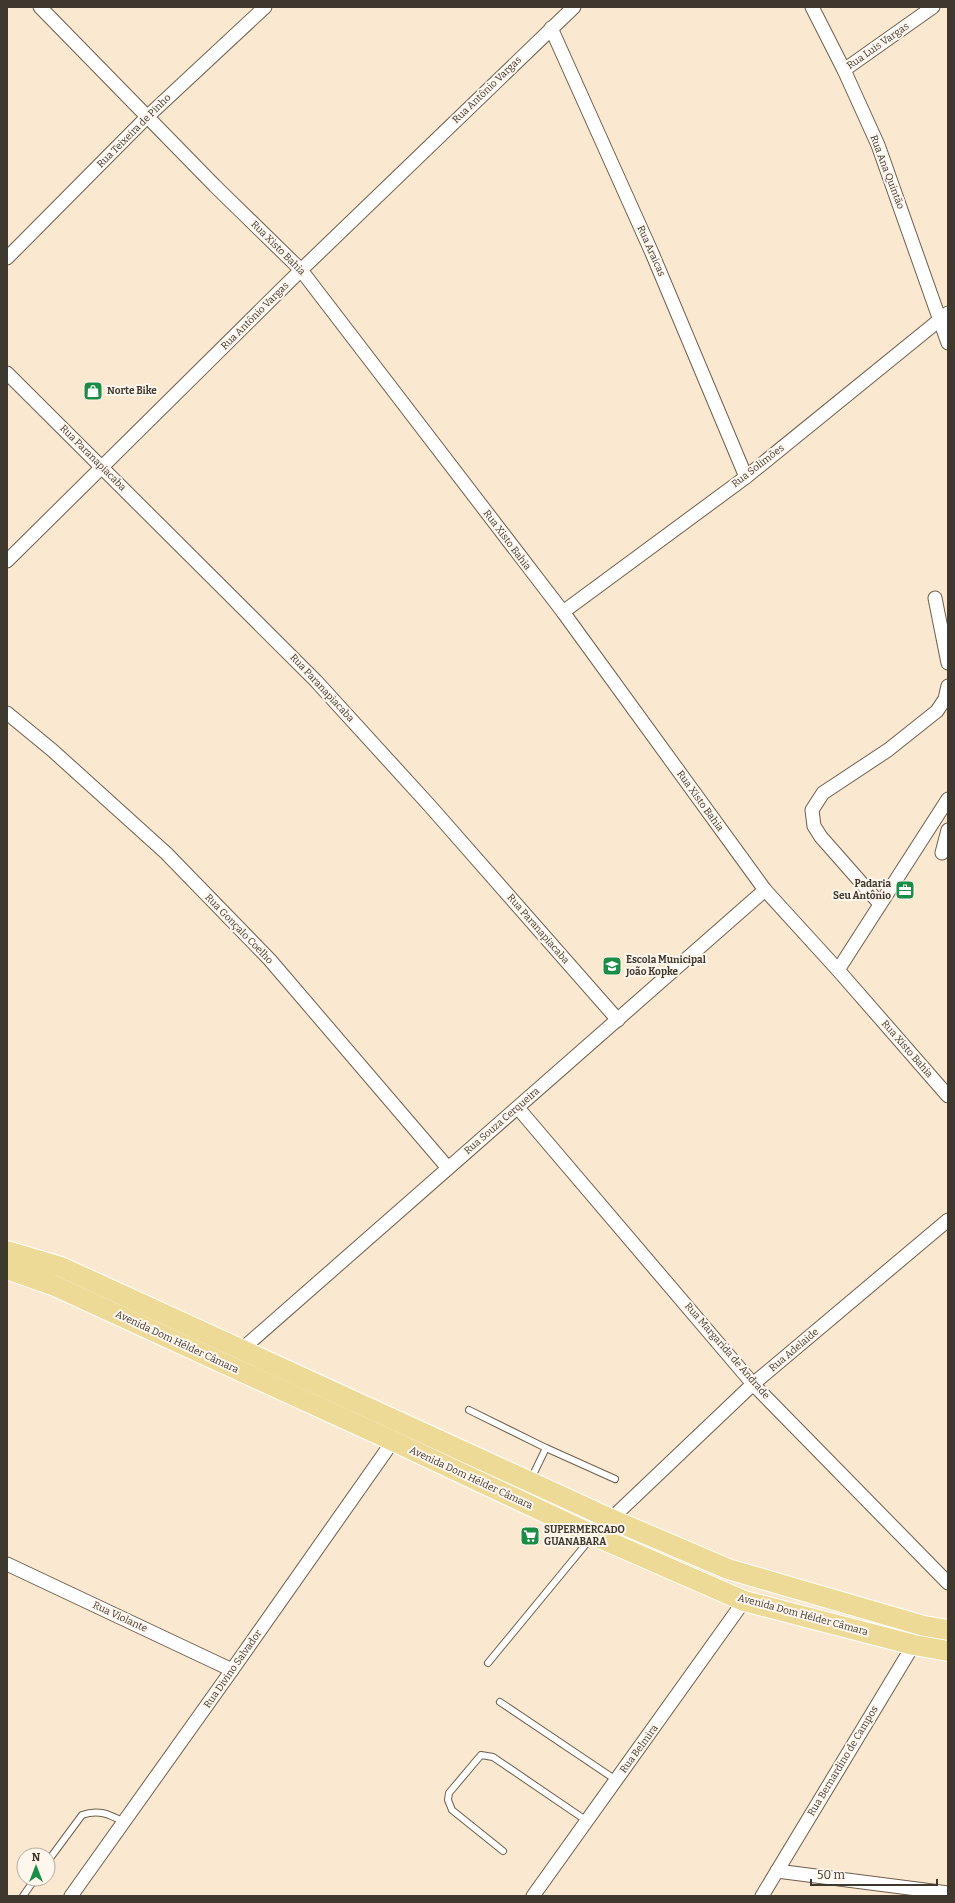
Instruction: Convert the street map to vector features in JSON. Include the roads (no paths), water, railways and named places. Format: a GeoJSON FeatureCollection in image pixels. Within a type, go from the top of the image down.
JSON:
{"type":"FeatureCollection","features":[{"type":"Feature","properties":{"kind":"main road","name":"Avenida Dom Hélder Câmara"},"geometry":{"type":"LineString","coordinates":[[7,1251],[61,1267],[240,1351],[610,1519],[728,1569],[924,1626],[948,1630]]}},
{"type":"Feature","properties":{"kind":"main road","name":"Avenida Dom Hélder Câmara"},"geometry":{"type":"LineString","coordinates":[[7,1269],[55,1286],[393,1441],[593,1535],[744,1601],[914,1645],[948,1651]]}},
{"type":"Feature","properties":{"kind":"street","name":"Rua Xisto Bahia"},"geometry":{"type":"LineString","coordinates":[[40,7],[147,117],[301,270],[563,612],[765,890],[838,970],[948,1096]]}},
{"type":"Feature","properties":{"kind":"street","name":"Rua Teixeira de Pinho"},"geometry":{"type":"LineString","coordinates":[[7,258],[147,117],[265,7]]}},
{"type":"Feature","properties":{"kind":"street","name":"Rua Antônio Vargas"},"geometry":{"type":"LineString","coordinates":[[7,561],[301,270],[574,7]]}},
{"type":"Feature","properties":{"kind":"street","name":"Rua Ana Quintão"},"geometry":{"type":"LineString","coordinates":[[812,7],[844,70],[878,145],[913,241],[943,316],[948,343]]}},
{"type":"Feature","properties":{"kind":"street","name":"Rua Luis Vargas"},"geometry":{"type":"LineString","coordinates":[[844,70],[933,7]]}},
{"type":"Feature","properties":{"kind":"street","name":"Rua Araicas"},"geometry":{"type":"LineString","coordinates":[[551,28],[652,253],[746,477]]}},
{"type":"Feature","properties":{"kind":"street","name":"Rua Solimões"},"geometry":{"type":"LineString","coordinates":[[563,612],[746,477],[943,316]]}},
{"type":"Feature","properties":{"kind":"street","name":"Rua Paranapiacaba"},"geometry":{"type":"LineString","coordinates":[[7,373],[316,681],[430,806],[618,1020]]}},
{"type":"Feature","properties":{"kind":"street"},"geometry":{"type":"LineString","coordinates":[[935,598],[948,663]]}},
{"type":"Feature","properties":{"kind":"street"},"geometry":{"type":"LineString","coordinates":[[880,904],[814,826],[812,810],[815,803],[823,793],[888,750],[937,711],[945,699],[948,686]]}},
{"type":"Feature","properties":{"kind":"street","name":"Rua Gonçalo Coelho"},"geometry":{"type":"LineString","coordinates":[[7,713],[52,750],[166,853],[259,949],[448,1168]]}},
{"type":"Feature","properties":{"kind":"street"},"geometry":{"type":"LineString","coordinates":[[838,970],[948,798]]}},
{"type":"Feature","properties":{"kind":"street"},"geometry":{"type":"LineString","coordinates":[[942,853],[948,830]]}},
{"type":"Feature","properties":{"kind":"street","name":"Rua Souza Cerqueira"},"geometry":{"type":"LineString","coordinates":[[240,1351],[765,890]]}},
{"type":"Feature","properties":{"kind":"street","name":"Rua Margarida de Andrade"},"geometry":{"type":"LineString","coordinates":[[518,1108],[754,1384],[948,1583]]}},
{"type":"Feature","properties":{"kind":"street","name":"Rua Adelaide"},"geometry":{"type":"LineString","coordinates":[[610,1519],[754,1384],[948,1220]]}},
{"type":"Feature","properties":{"kind":"street","name":"Rua Divino Salvador"},"geometry":{"type":"LineString","coordinates":[[71,1896],[393,1441]]}},
{"type":"Feature","properties":{"kind":"street","name":"Rua Violante"},"geometry":{"type":"LineString","coordinates":[[7,1564],[232,1670]]}},
{"type":"Feature","properties":{"kind":"street","name":"Rua Belmira"},"geometry":{"type":"LineString","coordinates":[[533,1896],[744,1601]]}},
{"type":"Feature","properties":{"kind":"street","name":"Rua Bernardino de Campos"},"geometry":{"type":"LineString","coordinates":[[762,1896],[914,1645],[924,1626]]}},
{"type":"Feature","properties":{"kind":"street"},"geometry":{"type":"LineString","coordinates":[[777,1871],[948,1893]]}},
{"type":"Feature","properties":{"kind":"lane"},"geometry":{"type":"LineString","coordinates":[[469,1410],[546,1448],[615,1479]]}},
{"type":"Feature","properties":{"kind":"lane"},"geometry":{"type":"LineString","coordinates":[[530,1482],[546,1448]]}},
{"type":"Feature","properties":{"kind":"lane"},"geometry":{"type":"LineString","coordinates":[[488,1663],[593,1535]]}},
{"type":"Feature","properties":{"kind":"lane"},"geometry":{"type":"LineString","coordinates":[[500,1702],[616,1780]]}},
{"type":"Feature","properties":{"kind":"lane"},"geometry":{"type":"LineString","coordinates":[[503,1851],[452,1810],[448,1800],[449,1793],[481,1755],[493,1757],[587,1820]]}},
{"type":"Feature","properties":{"kind":"lane"},"geometry":{"type":"LineString","coordinates":[[56,1850],[82,1816],[89,1812],[100,1812],[124,1822]]}},
{"type":"Feature","properties":{"kind":"lane"},"geometry":{"type":"LineString","coordinates":[[23,1896],[29,1887]]}},
{"type":"Feature","properties":{"kind":"place","name":"Norte Bike"},"geometry":{"type":"Point","coordinates":[93,391]}},
{"type":"Feature","properties":{"kind":"place","name":"Padaria Seu Antônio"},"geometry":{"type":"Point","coordinates":[905,890]}},
{"type":"Feature","properties":{"kind":"place","name":"Escola Municipal João Kopke"},"geometry":{"type":"Point","coordinates":[612,966]}},
{"type":"Feature","properties":{"kind":"place","name":"SUPERMERCADO GUANABARA"},"geometry":{"type":"Point","coordinates":[530,1536]}}]}
